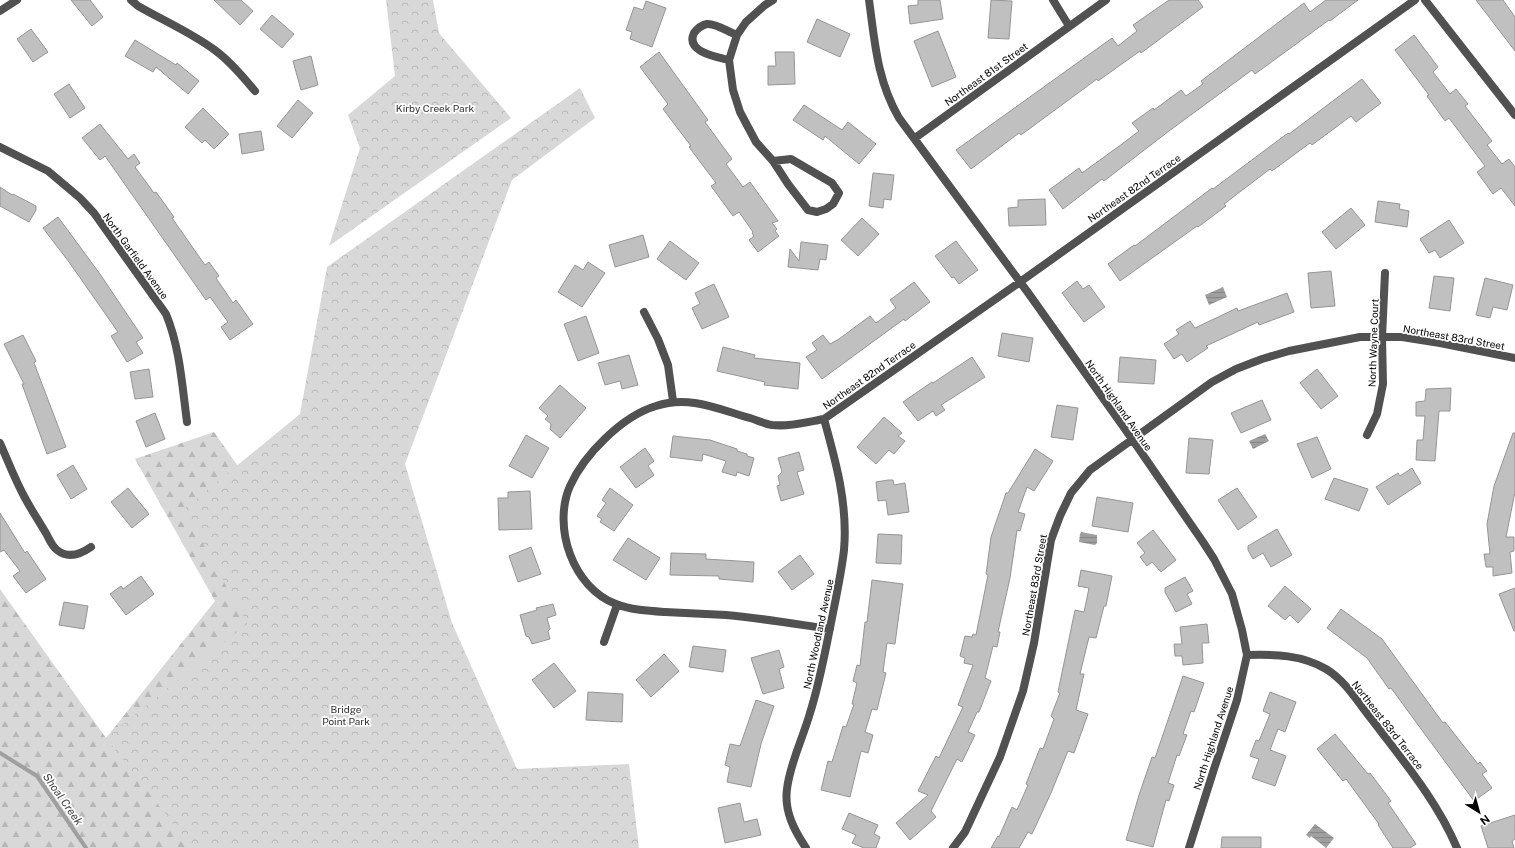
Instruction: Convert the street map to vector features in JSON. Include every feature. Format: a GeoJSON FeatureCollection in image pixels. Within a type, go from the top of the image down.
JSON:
{"type":"FeatureCollection","features":[{"type":"Feature","properties":{"kind":"street"},"geometry":{"type":"LineString","coordinates":[[0,11],[17,0]]}},
{"type":"Feature","properties":{"kind":"street"},"geometry":{"type":"LineString","coordinates":[[131,0],[138,6],[217,51],[255,91]]}},
{"type":"Feature","properties":{"kind":"street"},"geometry":{"type":"LineString","coordinates":[[773,0],[746,22],[737,35],[729,60],[734,90],[740,112],[756,142],[773,161],[808,210],[817,212],[826,209],[833,204],[839,193],[832,183],[791,159],[773,161]]}},
{"type":"Feature","properties":{"kind":"street","name":"North Highland Avenue"},"geometry":{"type":"LineString","coordinates":[[869,0],[882,82],[896,112],[1132,439],[1214,559],[1232,594],[1247,655],[1237,700],[1189,848]]}},
{"type":"Feature","properties":{"kind":"street"},"geometry":{"type":"LineString","coordinates":[[1053,0],[1069,26]]}},
{"type":"Feature","properties":{"kind":"street","name":"Northeast 82nd Terrace"},"geometry":{"type":"LineString","coordinates":[[830,629],[728,615],[644,610],[617,605],[602,596],[578,572],[569,552],[564,532],[564,512],[567,494],[576,474],[595,450],[620,425],[633,415],[655,406],[673,402],[699,402],[772,425],[798,424],[824,419],[1020,282],[1415,0]]}},
{"type":"Feature","properties":{"kind":"street"},"geometry":{"type":"LineString","coordinates":[[1425,0],[1515,115]]}},
{"type":"Feature","properties":{"kind":"street","name":"Northeast 81st Street"},"geometry":{"type":"LineString","coordinates":[[915,138],[1100,2]]}},
{"type":"Feature","properties":{"kind":"street"},"geometry":{"type":"LineString","coordinates":[[729,60],[707,54],[696,49],[693,42],[693,37],[695,32],[700,27],[707,24],[737,35]]}},
{"type":"Feature","properties":{"kind":"street","name":"North Garfield Avenue"},"geometry":{"type":"LineString","coordinates":[[0,147],[48,171],[80,198],[94,213],[166,314],[178,348],[187,422]]}},
{"type":"Feature","properties":{"kind":"street","name":"North Wayne Court"},"geometry":{"type":"LineString","coordinates":[[1367,435],[1377,414],[1383,384],[1382,337],[1385,273]]}},
{"type":"Feature","properties":{"kind":"street"},"geometry":{"type":"LineString","coordinates":[[644,312],[658,339],[668,365],[673,402]]}},
{"type":"Feature","properties":{"kind":"street","name":"Northeast 83rd Street"},"geometry":{"type":"LineString","coordinates":[[953,848],[965,832],[1000,757],[1023,691],[1034,643],[1051,540],[1070,493],[1090,470],[1212,382],[1236,369],[1289,351],[1360,337],[1402,337],[1515,358]]}},
{"type":"Feature","properties":{"kind":"street","name":"North Woodland Avenue"},"geometry":{"type":"LineString","coordinates":[[806,848],[794,829],[788,808],[787,789],[796,753],[810,714],[821,674],[842,570],[844,548],[842,496],[838,471],[824,419]]}},
{"type":"Feature","properties":{"kind":"street"},"geometry":{"type":"LineString","coordinates":[[0,442],[12,473],[51,544],[57,550],[66,554],[75,555],[91,547]]}},
{"type":"Feature","properties":{"kind":"street"},"geometry":{"type":"LineString","coordinates":[[604,642],[617,605]]}},
{"type":"Feature","properties":{"kind":"street","name":"Northeast 83rd Terrace"},"geometry":{"type":"LineString","coordinates":[[1247,655],[1286,655],[1306,660],[1328,670],[1346,686],[1420,783],[1436,808],[1457,848]]}},
{"type":"Feature","properties":{"kind":"green space","name":"Kirby Creek Park"},"geometry":{"type":"Polygon","coordinates":[[[386,0],[433,0],[439,33],[511,118],[329,246],[360,148],[348,115],[395,76],[386,0]]]}},
{"type":"Feature","properties":{"kind":"green space","name":"Bridge Point Park"},"geometry":{"type":"Polygon","coordinates":[[[580,88],[595,118],[512,180],[405,464],[452,623],[517,769],[629,764],[639,848],[192,848],[106,738],[247,624],[184,509],[300,414],[327,267],[580,88]]]}},
{"type":"Feature","properties":{"kind":"green space"},"geometry":{"type":"Polygon","coordinates":[[[214,432],[505,848],[0,848],[0,589],[106,738],[215,601],[135,459],[214,432]]]}},
{"type":"Feature","properties":{"kind":"shaded area"},"geometry":{"type":"Polygon","coordinates":[[[1223,287],[1227,297],[1209,305],[1205,295],[1223,287]]]}},
{"type":"Feature","properties":{"kind":"shaded area"},"geometry":{"type":"Polygon","coordinates":[[[1265,434],[1269,441],[1253,449],[1249,441],[1265,434]]]}},
{"type":"Feature","properties":{"kind":"shaded area"},"geometry":{"type":"Polygon","coordinates":[[[1081,532],[1097,535],[1097,543],[1095,545],[1079,542],[1081,532]]]}},
{"type":"Feature","properties":{"kind":"shaded area"},"geometry":{"type":"Polygon","coordinates":[[[1315,824],[1334,838],[1326,848],[1311,836],[1310,838],[1306,835],[1315,824]]]}},
{"type":"Feature","properties":{"kind":"building"},"geometry":{"type":"Polygon","coordinates":[[[71,0],[90,0],[103,17],[92,26],[71,0]]]}},
{"type":"Feature","properties":{"kind":"building"},"geometry":{"type":"Polygon","coordinates":[[[214,0],[241,0],[253,11],[240,25],[214,0]]]}},
{"type":"Feature","properties":{"kind":"building"},"geometry":{"type":"Polygon","coordinates":[[[918,0],[940,0],[943,19],[910,24],[908,6],[918,5],[918,0]]]}},
{"type":"Feature","properties":{"kind":"building"},"geometry":{"type":"Polygon","coordinates":[[[991,0],[1012,1],[1009,39],[988,38],[991,0]]]}},
{"type":"Feature","properties":{"kind":"building"},"geometry":{"type":"Polygon","coordinates":[[[1169,0],[1198,0],[1203,7],[1141,53],[1140,51],[1098,81],[1097,79],[1021,135],[1019,133],[971,169],[956,150],[1112,38],[1118,46],[1137,31],[1133,25],[1169,0]]]}},
{"type":"Feature","properties":{"kind":"building"},"geometry":{"type":"Polygon","coordinates":[[[1326,0],[1358,0],[1255,74],[1252,70],[1104,181],[1102,179],[1063,209],[1049,190],[1079,168],[1082,173],[1139,131],[1132,123],[1153,108],[1154,110],[1181,90],[1186,96],[1203,84],[1201,81],[1304,3],[1310,12],[1326,0]]]}},
{"type":"Feature","properties":{"kind":"building"},"geometry":{"type":"Polygon","coordinates":[[[1476,0],[1503,0],[1515,17],[1515,51],[1476,0]]]}},
{"type":"Feature","properties":{"kind":"building"},"geometry":{"type":"Polygon","coordinates":[[[646,1],[666,8],[652,47],[630,39],[632,32],[626,30],[634,7],[643,10],[646,1]]]}},
{"type":"Feature","properties":{"kind":"building"},"geometry":{"type":"Polygon","coordinates":[[[272,15],[294,34],[282,48],[260,29],[272,15]]]}},
{"type":"Feature","properties":{"kind":"building"},"geometry":{"type":"Polygon","coordinates":[[[817,19],[850,34],[840,57],[807,42],[817,19]]]}},
{"type":"Feature","properties":{"kind":"building"},"geometry":{"type":"Polygon","coordinates":[[[31,29],[48,52],[33,62],[17,39],[31,29]]]}},
{"type":"Feature","properties":{"kind":"building"},"geometry":{"type":"Polygon","coordinates":[[[938,31],[956,77],[932,87],[914,41],[938,31]]]}},
{"type":"Feature","properties":{"kind":"building"},"geometry":{"type":"Polygon","coordinates":[[[1414,35],[1438,67],[1433,72],[1450,94],[1456,89],[1468,104],[1465,106],[1492,141],[1487,145],[1502,164],[1509,159],[1515,167],[1515,206],[1501,188],[1493,194],[1477,172],[1485,166],[1449,118],[1445,121],[1427,96],[1429,95],[1395,50],[1414,35]]]}},
{"type":"Feature","properties":{"kind":"building"},"geometry":{"type":"Polygon","coordinates":[[[135,40],[176,65],[177,63],[199,81],[188,94],[156,67],[153,72],[125,56],[135,40]]]}},
{"type":"Feature","properties":{"kind":"building"},"geometry":{"type":"Polygon","coordinates":[[[659,52],[708,120],[705,122],[732,159],[726,164],[743,187],[750,182],[778,221],[772,223],[777,229],[775,231],[779,236],[758,252],[749,240],[754,236],[752,233],[753,232],[739,212],[733,216],[711,186],[716,183],[689,147],[691,146],[663,109],[668,104],[640,67],[659,52]]]}},
{"type":"Feature","properties":{"kind":"building"},"geometry":{"type":"Polygon","coordinates":[[[775,52],[794,52],[795,84],[768,85],[768,66],[776,66],[775,52]]]}},
{"type":"Feature","properties":{"kind":"building"},"geometry":{"type":"Polygon","coordinates":[[[311,56],[318,85],[301,90],[293,61],[311,56]]]}},
{"type":"Feature","properties":{"kind":"building"},"geometry":{"type":"Polygon","coordinates":[[[1362,79],[1381,103],[1356,122],[1351,116],[1312,145],[1310,143],[1272,171],[1270,169],[1224,204],[1226,206],[1198,227],[1197,226],[1120,281],[1108,264],[1134,245],[1135,246],[1288,133],[1289,134],[1362,79]]]}},
{"type":"Feature","properties":{"kind":"building"},"geometry":{"type":"Polygon","coordinates":[[[69,84],[85,108],[70,118],[54,94],[69,84]]]}},
{"type":"Feature","properties":{"kind":"building"},"geometry":{"type":"Polygon","coordinates":[[[298,100],[313,113],[292,138],[277,126],[298,100]]]}},
{"type":"Feature","properties":{"kind":"building"},"geometry":{"type":"Polygon","coordinates":[[[804,105],[842,130],[848,122],[876,144],[859,164],[825,136],[823,140],[793,120],[804,105]]]}},
{"type":"Feature","properties":{"kind":"building"},"geometry":{"type":"Polygon","coordinates":[[[203,108],[229,134],[214,149],[205,140],[202,143],[185,127],[203,108]]]}},
{"type":"Feature","properties":{"kind":"building"},"geometry":{"type":"Polygon","coordinates":[[[100,124],[128,159],[134,154],[140,163],[135,167],[174,217],[172,218],[205,265],[209,262],[219,276],[216,278],[233,303],[236,300],[253,324],[230,340],[221,327],[228,322],[210,297],[206,300],[105,156],[100,160],[82,138],[100,124]]]}},
{"type":"Feature","properties":{"kind":"building"},"geometry":{"type":"Polygon","coordinates":[[[261,131],[264,150],[242,154],[239,134],[261,131]]]}},
{"type":"Feature","properties":{"kind":"building"},"geometry":{"type":"Polygon","coordinates":[[[873,173],[894,175],[891,200],[884,199],[883,208],[869,206],[873,173]]]}},
{"type":"Feature","properties":{"kind":"building"},"geometry":{"type":"Polygon","coordinates":[[[0,187],[12,195],[13,194],[36,206],[36,210],[29,222],[0,206],[0,187]]]}},
{"type":"Feature","properties":{"kind":"building"},"geometry":{"type":"Polygon","coordinates":[[[1045,199],[1046,225],[1009,226],[1008,208],[1018,207],[1018,200],[1045,199]]]}},
{"type":"Feature","properties":{"kind":"building"},"geometry":{"type":"Polygon","coordinates":[[[1378,201],[1400,204],[1399,209],[1409,211],[1407,227],[1375,222],[1378,201]]]}},
{"type":"Feature","properties":{"kind":"building"},"geometry":{"type":"Polygon","coordinates":[[[1351,208],[1365,225],[1336,249],[1322,232],[1351,208]]]}},
{"type":"Feature","properties":{"kind":"building"},"geometry":{"type":"Polygon","coordinates":[[[58,217],[100,274],[143,338],[136,342],[143,353],[127,362],[111,336],[118,332],[69,262],[43,228],[58,217]]]}},
{"type":"Feature","properties":{"kind":"building"},"geometry":{"type":"Polygon","coordinates":[[[862,218],[879,234],[858,256],[841,240],[862,218]]]}},
{"type":"Feature","properties":{"kind":"building"},"geometry":{"type":"Polygon","coordinates":[[[1449,220],[1464,243],[1440,258],[1435,250],[1429,253],[1420,239],[1449,220]]]}},
{"type":"Feature","properties":{"kind":"building"},"geometry":{"type":"Polygon","coordinates":[[[643,235],[649,257],[615,267],[609,245],[643,235]]]}},
{"type":"Feature","properties":{"kind":"building"},"geometry":{"type":"Polygon","coordinates":[[[670,241],[699,263],[686,280],[657,259],[670,241]]]}},
{"type":"Feature","properties":{"kind":"building"},"geometry":{"type":"Polygon","coordinates":[[[956,241],[978,270],[959,284],[954,277],[952,278],[935,256],[956,241]]]}},
{"type":"Feature","properties":{"kind":"building"},"geometry":{"type":"Polygon","coordinates":[[[801,242],[828,245],[826,260],[820,259],[818,270],[788,267],[790,249],[799,261],[801,242]]]}},
{"type":"Feature","properties":{"kind":"building"},"geometry":{"type":"Polygon","coordinates":[[[588,262],[605,273],[582,307],[558,292],[575,265],[583,270],[588,262]]]}},
{"type":"Feature","properties":{"kind":"building"},"geometry":{"type":"Polygon","coordinates":[[[1331,271],[1335,306],[1311,308],[1308,273],[1331,271]]]}},
{"type":"Feature","properties":{"kind":"building"},"geometry":{"type":"Polygon","coordinates":[[[1434,276],[1454,278],[1450,311],[1429,308],[1434,276]]]}},
{"type":"Feature","properties":{"kind":"building"},"geometry":{"type":"Polygon","coordinates":[[[1485,278],[1513,285],[1507,310],[1493,307],[1490,318],[1476,315],[1485,278]]]}},
{"type":"Feature","properties":{"kind":"building"},"geometry":{"type":"Polygon","coordinates":[[[1077,281],[1083,289],[1089,285],[1105,307],[1084,322],[1062,293],[1077,281]]]}},
{"type":"Feature","properties":{"kind":"building"},"geometry":{"type":"Polygon","coordinates":[[[914,282],[930,302],[905,321],[904,319],[822,379],[806,357],[817,350],[812,343],[823,335],[830,344],[870,316],[876,323],[896,308],[890,300],[914,282]]]}},
{"type":"Feature","properties":{"kind":"building"},"geometry":{"type":"Polygon","coordinates":[[[714,284],[729,317],[702,329],[692,308],[700,304],[695,293],[714,284]]]}},
{"type":"Feature","properties":{"kind":"building"},"geometry":{"type":"Polygon","coordinates":[[[1287,293],[1294,312],[1259,325],[1258,322],[1206,346],[1208,348],[1187,362],[1182,354],[1174,359],[1164,344],[1179,334],[1176,330],[1190,321],[1195,328],[1237,308],[1238,311],[1287,293]]]}},
{"type":"Feature","properties":{"kind":"building"},"geometry":{"type":"Polygon","coordinates":[[[586,316],[599,353],[578,361],[564,324],[586,316]]]}},
{"type":"Feature","properties":{"kind":"building"},"geometry":{"type":"Polygon","coordinates":[[[1002,333],[1033,338],[1029,362],[998,356],[1002,333]]]}},
{"type":"Feature","properties":{"kind":"building"},"geometry":{"type":"Polygon","coordinates":[[[23,335],[36,361],[34,363],[66,447],[47,454],[22,384],[24,384],[4,344],[23,335]]]}},
{"type":"Feature","properties":{"kind":"building"},"geometry":{"type":"Polygon","coordinates":[[[723,347],[755,355],[754,358],[800,363],[798,389],[764,385],[765,382],[717,371],[723,347]]]}},
{"type":"Feature","properties":{"kind":"building"},"geometry":{"type":"Polygon","coordinates":[[[629,355],[638,385],[622,389],[620,381],[605,385],[598,363],[629,355]]]}},
{"type":"Feature","properties":{"kind":"building"},"geometry":{"type":"Polygon","coordinates":[[[972,357],[985,377],[941,405],[945,410],[936,416],[933,411],[918,421],[903,402],[972,357]]]}},
{"type":"Feature","properties":{"kind":"building"},"geometry":{"type":"Polygon","coordinates":[[[1120,357],[1156,360],[1154,384],[1118,382],[1120,357]]]}},
{"type":"Feature","properties":{"kind":"building"},"geometry":{"type":"Polygon","coordinates":[[[149,369],[153,397],[135,399],[130,372],[149,369]]]}},
{"type":"Feature","properties":{"kind":"building"},"geometry":{"type":"Polygon","coordinates":[[[1317,369],[1338,396],[1321,409],[1300,383],[1317,369]]]}},
{"type":"Feature","properties":{"kind":"building"},"geometry":{"type":"Polygon","coordinates":[[[560,385],[586,408],[560,438],[550,429],[551,424],[545,419],[548,416],[539,408],[560,385]]]}},
{"type":"Feature","properties":{"kind":"building"},"geometry":{"type":"Polygon","coordinates":[[[1451,388],[1450,411],[1439,411],[1435,461],[1416,460],[1417,440],[1423,440],[1425,416],[1416,416],[1416,402],[1425,401],[1426,389],[1451,388]]]}},
{"type":"Feature","properties":{"kind":"building"},"geometry":{"type":"Polygon","coordinates":[[[1262,400],[1271,420],[1241,433],[1231,413],[1262,400]]]}},
{"type":"Feature","properties":{"kind":"building"},"geometry":{"type":"Polygon","coordinates":[[[1057,405],[1078,408],[1073,440],[1051,437],[1057,405]]]}},
{"type":"Feature","properties":{"kind":"building"},"geometry":{"type":"Polygon","coordinates":[[[155,413],[165,439],[146,447],[136,421],[155,413]]]}},
{"type":"Feature","properties":{"kind":"building"},"geometry":{"type":"Polygon","coordinates":[[[884,417],[902,433],[898,436],[905,441],[894,454],[889,450],[876,464],[857,447],[884,417]]]}},
{"type":"Feature","properties":{"kind":"building"},"geometry":{"type":"Polygon","coordinates":[[[1513,433],[1515,433],[1515,492],[1506,537],[1514,537],[1514,551],[1510,552],[1512,573],[1493,576],[1493,567],[1486,567],[1484,554],[1490,554],[1487,524],[1494,486],[1513,433]]]}},
{"type":"Feature","properties":{"kind":"building"},"geometry":{"type":"Polygon","coordinates":[[[526,435],[549,448],[532,478],[509,466],[526,435]]]}},
{"type":"Feature","properties":{"kind":"building"},"geometry":{"type":"Polygon","coordinates":[[[673,436],[710,440],[747,454],[747,456],[754,458],[749,476],[737,472],[736,476],[722,472],[726,461],[703,454],[702,461],[670,457],[673,436]]]}},
{"type":"Feature","properties":{"kind":"building"},"geometry":{"type":"Polygon","coordinates":[[[1317,437],[1331,469],[1312,478],[1297,444],[1317,437]]]}},
{"type":"Feature","properties":{"kind":"building"},"geometry":{"type":"Polygon","coordinates":[[[1189,438],[1213,440],[1209,474],[1186,473],[1189,438]]]}},
{"type":"Feature","properties":{"kind":"building"},"geometry":{"type":"Polygon","coordinates":[[[645,448],[654,461],[648,466],[654,475],[636,488],[620,467],[645,448]]]}},
{"type":"Feature","properties":{"kind":"building"},"geometry":{"type":"Polygon","coordinates":[[[1035,449],[1053,461],[1034,491],[1027,487],[1018,512],[1025,514],[1020,531],[1017,530],[1010,578],[998,632],[1000,632],[997,647],[993,646],[985,678],[991,681],[979,712],[977,712],[968,732],[975,735],[962,762],[957,759],[931,811],[936,817],[910,840],[896,823],[928,795],[918,791],[936,756],[939,758],[963,707],[958,705],[973,665],[964,663],[965,658],[960,656],[965,636],[972,637],[973,634],[976,635],[988,575],[986,574],[991,537],[1006,493],[1008,493],[1035,449]]]}},
{"type":"Feature","properties":{"kind":"building"},"geometry":{"type":"Polygon","coordinates":[[[799,452],[804,470],[797,472],[804,494],[781,501],[777,486],[780,485],[778,476],[782,472],[778,458],[799,452]]]}},
{"type":"Feature","properties":{"kind":"building"},"geometry":{"type":"Polygon","coordinates":[[[73,465],[87,489],[71,499],[57,475],[73,465]]]}},
{"type":"Feature","properties":{"kind":"building"},"geometry":{"type":"Polygon","coordinates":[[[1412,468],[1421,483],[1388,505],[1376,487],[1398,473],[1400,476],[1412,468]]]}},
{"type":"Feature","properties":{"kind":"building"},"geometry":{"type":"Polygon","coordinates":[[[1334,478],[1368,489],[1359,511],[1325,499],[1334,478]]]}},
{"type":"Feature","properties":{"kind":"building"},"geometry":{"type":"Polygon","coordinates":[[[893,480],[894,485],[905,483],[909,512],[888,515],[886,500],[878,501],[876,482],[893,480]]]}},
{"type":"Feature","properties":{"kind":"building"},"geometry":{"type":"Polygon","coordinates":[[[128,488],[149,514],[132,528],[111,502],[128,488]]]}},
{"type":"Feature","properties":{"kind":"building"},"geometry":{"type":"Polygon","coordinates":[[[610,488],[633,505],[614,531],[600,522],[602,519],[597,516],[606,503],[602,500],[610,488]]]}},
{"type":"Feature","properties":{"kind":"building"},"geometry":{"type":"Polygon","coordinates":[[[1237,488],[1257,517],[1238,530],[1218,500],[1237,488]]]}},
{"type":"Feature","properties":{"kind":"building"},"geometry":{"type":"Polygon","coordinates":[[[530,491],[532,529],[499,530],[498,498],[508,498],[508,492],[530,491]]]}},
{"type":"Feature","properties":{"kind":"building"},"geometry":{"type":"Polygon","coordinates":[[[1097,497],[1133,503],[1128,532],[1092,526],[1097,497]]]}},
{"type":"Feature","properties":{"kind":"building"},"geometry":{"type":"Polygon","coordinates":[[[0,513],[25,553],[27,551],[46,579],[26,593],[13,576],[20,571],[4,550],[0,552],[0,513]]]}},
{"type":"Feature","properties":{"kind":"building"},"geometry":{"type":"Polygon","coordinates":[[[1277,529],[1292,555],[1271,567],[1263,553],[1253,559],[1248,550],[1248,546],[1277,529]]]}},
{"type":"Feature","properties":{"kind":"building"},"geometry":{"type":"Polygon","coordinates":[[[1153,530],[1176,560],[1161,572],[1152,562],[1147,566],[1140,557],[1145,553],[1137,543],[1153,530]]]}},
{"type":"Feature","properties":{"kind":"building"},"geometry":{"type":"Polygon","coordinates":[[[878,534],[902,535],[901,564],[876,563],[878,534]]]}},
{"type":"Feature","properties":{"kind":"building"},"geometry":{"type":"Polygon","coordinates":[[[628,538],[660,558],[646,580],[613,560],[628,538]]]}},
{"type":"Feature","properties":{"kind":"building"},"geometry":{"type":"Polygon","coordinates":[[[531,547],[541,574],[518,582],[509,556],[531,547]]]}},
{"type":"Feature","properties":{"kind":"building"},"geometry":{"type":"Polygon","coordinates":[[[671,553],[706,554],[706,559],[754,562],[753,582],[719,579],[719,576],[670,575],[671,553]]]}},
{"type":"Feature","properties":{"kind":"building"},"geometry":{"type":"Polygon","coordinates":[[[800,555],[814,574],[792,590],[778,572],[800,555]]]}},
{"type":"Feature","properties":{"kind":"building"},"geometry":{"type":"Polygon","coordinates":[[[1081,570],[1112,576],[1106,606],[1104,606],[1096,638],[1089,637],[1080,674],[1084,674],[1076,710],[1088,714],[1074,753],[1068,751],[1032,834],[1028,832],[1019,848],[991,848],[998,836],[999,837],[1012,807],[1017,810],[1028,785],[1026,784],[1040,748],[1043,749],[1054,719],[1051,716],[1060,693],[1058,692],[1075,610],[1084,612],[1089,588],[1078,586],[1081,570]]]}},
{"type":"Feature","properties":{"kind":"building"},"geometry":{"type":"Polygon","coordinates":[[[141,576],[154,594],[126,615],[110,594],[121,586],[123,589],[141,576]]]}},
{"type":"Feature","properties":{"kind":"building"},"geometry":{"type":"Polygon","coordinates":[[[1185,577],[1193,591],[1187,594],[1192,604],[1176,612],[1165,592],[1165,588],[1185,577]]]}},
{"type":"Feature","properties":{"kind":"building"},"geometry":{"type":"Polygon","coordinates":[[[872,580],[903,584],[895,644],[887,643],[883,672],[886,673],[877,710],[872,709],[865,732],[873,735],[868,753],[861,751],[850,797],[821,790],[828,761],[832,762],[843,726],[846,727],[854,704],[852,704],[857,683],[853,681],[857,665],[860,666],[872,580]]]}},
{"type":"Feature","properties":{"kind":"building"},"geometry":{"type":"Polygon","coordinates":[[[1285,586],[1311,609],[1298,623],[1290,615],[1285,620],[1268,606],[1285,586]]]}},
{"type":"Feature","properties":{"kind":"building"},"geometry":{"type":"Polygon","coordinates":[[[1515,588],[1515,631],[1514,631],[1499,594],[1515,588]]]}},
{"type":"Feature","properties":{"kind":"building"},"geometry":{"type":"Polygon","coordinates":[[[64,602],[88,606],[84,629],[59,625],[64,602]]]}},
{"type":"Feature","properties":{"kind":"building"},"geometry":{"type":"Polygon","coordinates":[[[553,604],[556,615],[547,618],[550,629],[548,631],[550,639],[532,644],[529,637],[526,636],[520,615],[537,610],[536,608],[553,604]]]}},
{"type":"Feature","properties":{"kind":"building"},"geometry":{"type":"Polygon","coordinates":[[[1341,609],[1382,639],[1443,723],[1445,722],[1478,764],[1480,762],[1487,771],[1482,774],[1492,788],[1474,801],[1391,688],[1389,689],[1367,658],[1327,628],[1341,609]]]}},
{"type":"Feature","properties":{"kind":"building"},"geometry":{"type":"Polygon","coordinates":[[[1207,624],[1209,643],[1202,643],[1203,663],[1183,665],[1182,656],[1175,656],[1174,644],[1182,644],[1180,627],[1207,624]]]}},
{"type":"Feature","properties":{"kind":"building"},"geometry":{"type":"Polygon","coordinates":[[[693,646],[726,650],[723,672],[689,667],[693,646]]]}},
{"type":"Feature","properties":{"kind":"building"},"geometry":{"type":"Polygon","coordinates":[[[779,650],[784,667],[779,669],[784,688],[763,694],[751,658],[779,650]]]}},
{"type":"Feature","properties":{"kind":"building"},"geometry":{"type":"Polygon","coordinates":[[[664,654],[679,671],[651,697],[636,680],[664,654]]]}},
{"type":"Feature","properties":{"kind":"building"},"geometry":{"type":"Polygon","coordinates":[[[554,663],[576,691],[554,708],[532,680],[554,663]]]}},
{"type":"Feature","properties":{"kind":"building"},"geometry":{"type":"Polygon","coordinates":[[[1183,676],[1204,683],[1194,712],[1191,711],[1183,734],[1187,735],[1179,756],[1177,755],[1168,783],[1174,785],[1169,801],[1166,800],[1153,847],[1126,840],[1152,757],[1155,758],[1183,676]]]}},
{"type":"Feature","properties":{"kind":"building"},"geometry":{"type":"Polygon","coordinates":[[[588,692],[623,694],[622,722],[586,720],[588,692]]]}},
{"type":"Feature","properties":{"kind":"building"},"geometry":{"type":"Polygon","coordinates":[[[1270,692],[1296,702],[1285,732],[1278,729],[1270,750],[1286,756],[1275,786],[1252,778],[1259,759],[1250,756],[1256,740],[1259,741],[1270,714],[1263,711],[1270,692]]]}},
{"type":"Feature","properties":{"kind":"building"},"geometry":{"type":"Polygon","coordinates":[[[756,700],[774,706],[761,744],[751,787],[727,782],[730,767],[725,765],[730,744],[740,746],[756,700]]]}},
{"type":"Feature","properties":{"kind":"building"},"geometry":{"type":"Polygon","coordinates":[[[1335,734],[1368,774],[1370,773],[1391,801],[1388,803],[1416,844],[1410,848],[1393,848],[1378,825],[1379,824],[1346,779],[1343,781],[1317,749],[1335,734]]]}},
{"type":"Feature","properties":{"kind":"building"},"geometry":{"type":"Polygon","coordinates":[[[740,803],[744,822],[757,819],[761,835],[725,843],[718,808],[740,803]]]}},
{"type":"Feature","properties":{"kind":"building"},"geometry":{"type":"Polygon","coordinates":[[[849,813],[878,825],[874,834],[880,837],[876,848],[864,848],[852,843],[856,835],[842,829],[849,813]]]}},
{"type":"Feature","properties":{"kind":"building"},"geometry":{"type":"Polygon","coordinates":[[[1515,815],[1515,839],[1512,841],[1514,848],[1488,848],[1481,826],[1515,815]]]}},
{"type":"Feature","properties":{"kind":"building"},"geometry":{"type":"Polygon","coordinates":[[[1222,837],[1261,837],[1261,848],[1221,848],[1222,837]]]}},
{"type":"Feature","properties":{"kind":"waterway","name":"Shoal Creek"},"geometry":{"type":"LineString","coordinates":[[0,753],[37,776],[86,848]]}}]}
